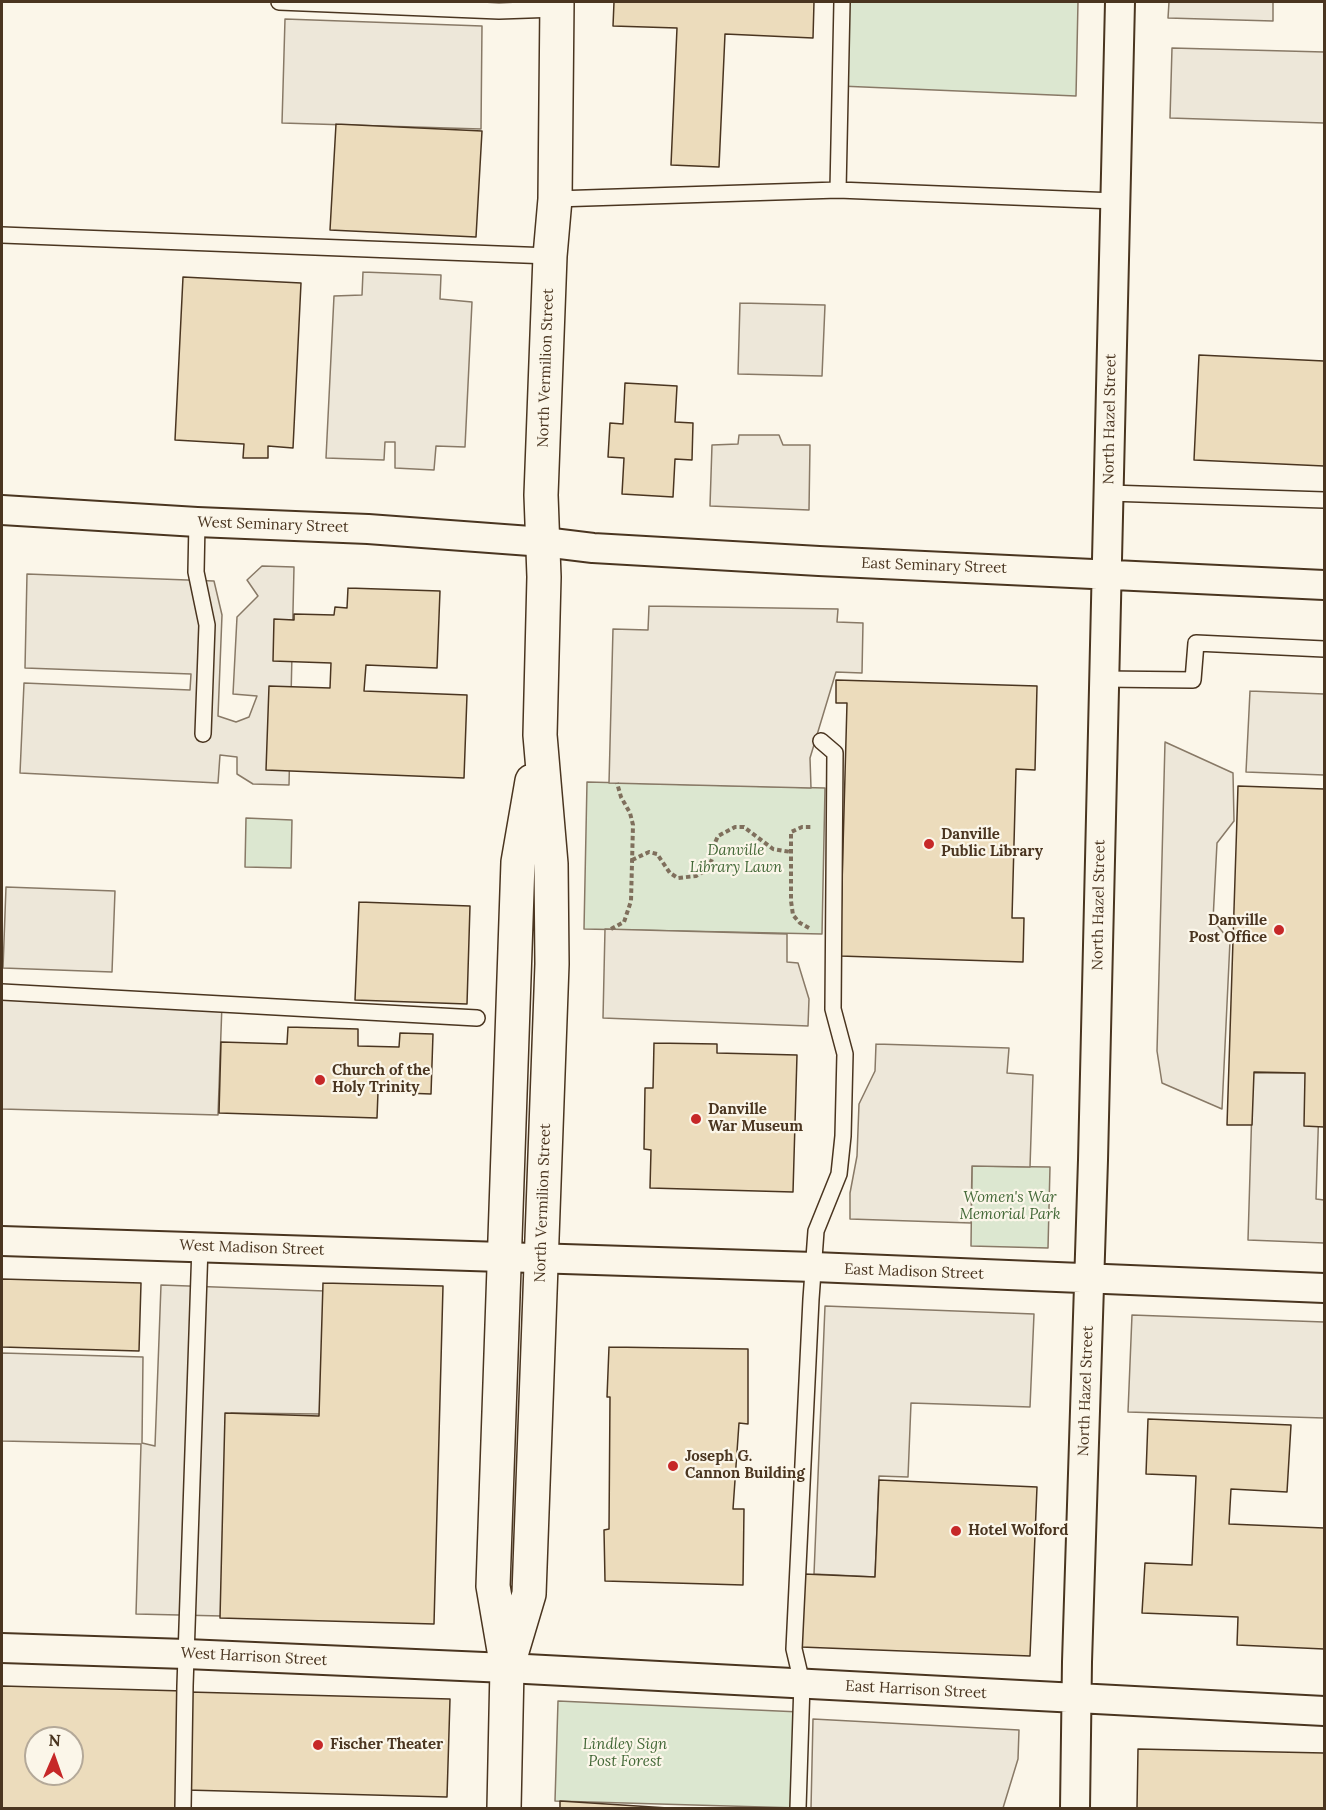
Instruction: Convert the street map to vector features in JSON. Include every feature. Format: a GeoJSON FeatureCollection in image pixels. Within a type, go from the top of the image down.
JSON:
{"type":"FeatureCollection","features":[{"type":"Feature","properties":{"kind":"main road","name":"North Vermilion Street"},"geometry":{"type":"LineString","coordinates":[[507,1668],[529,1594],[552,964],[551,864],[540,735],[544,542],[541,495],[550,256],[555,199],[557,5]]}},
{"type":"Feature","properties":{"kind":"main road","name":"North Vermilion Street"},"geometry":{"type":"LineString","coordinates":[[504,1809],[507,1668],[493,1586],[503,1257],[518,862],[540,735]]}},
{"type":"Feature","properties":{"kind":"street","name":"North Hazel Street"},"geometry":{"type":"LineString","coordinates":[[1075,1809],[1120,2]]}},
{"type":"Feature","properties":{"kind":"street","name":"West Seminary Street"},"geometry":{"type":"LineString","coordinates":[[2,510],[197,522],[368,529],[544,542]]}},
{"type":"Feature","properties":{"kind":"street","name":"East Seminary Street"},"geometry":{"type":"LineString","coordinates":[[544,542],[593,548],[819,561],[1324,585]]}},
{"type":"Feature","properties":{"kind":"street","name":"West Madison Street"},"geometry":{"type":"LineString","coordinates":[[2,1241],[503,1257]]}},
{"type":"Feature","properties":{"kind":"street","name":"East Madison Street"},"geometry":{"type":"LineString","coordinates":[[503,1257],[1324,1288]]}},
{"type":"Feature","properties":{"kind":"street","name":"West Harrison Street"},"geometry":{"type":"LineString","coordinates":[[2,1648],[507,1668]]}},
{"type":"Feature","properties":{"kind":"street","name":"East Harrison Street"},"geometry":{"type":"LineString","coordinates":[[507,1668],[1324,1711]]}},
{"type":"Feature","properties":{"kind":"lane"},"geometry":{"type":"LineString","coordinates":[[279,2],[500,11],[557,5]]}},
{"type":"Feature","properties":{"kind":"lane"},"geometry":{"type":"LineString","coordinates":[[838,190],[842,2]]}},
{"type":"Feature","properties":{"kind":"lane"},"geometry":{"type":"LineString","coordinates":[[555,199],[838,190],[1115,201]]}},
{"type":"Feature","properties":{"kind":"lane"},"geometry":{"type":"LineString","coordinates":[[2,235],[550,256]]}},
{"type":"Feature","properties":{"kind":"lane"},"geometry":{"type":"LineString","coordinates":[[1109,493],[1324,500]]}},
{"type":"Feature","properties":{"kind":"lane"},"geometry":{"type":"LineString","coordinates":[[197,522],[196,572],[207,625],[203,734]]}},
{"type":"Feature","properties":{"kind":"lane"},"geometry":{"type":"LineString","coordinates":[[1103,679],[1193,680],[1196,643],[1324,649]]}},
{"type":"Feature","properties":{"kind":"lane"},"geometry":{"type":"LineString","coordinates":[[798,1809],[802,1683],[794,1649],[816,1231],[839,1174],[843,1136],[845,1054],[833,1009],[836,753],[821,741]]}},
{"type":"Feature","properties":{"kind":"lane"},"geometry":{"type":"LineString","coordinates":[[2,992],[477,1018]]}},
{"type":"Feature","properties":{"kind":"lane"},"geometry":{"type":"LineString","coordinates":[[183,1809],[200,1246]]}},
{"type":"Feature","properties":{"kind":"path"},"geometry":{"type":"LineString","coordinates":[[611,929],[624,922],[631,901],[633,825],[617,783]]}},
{"type":"Feature","properties":{"kind":"path"},"geometry":{"type":"LineString","coordinates":[[632,860],[649,852],[657,854],[670,873],[678,878],[696,876],[708,869],[718,836],[735,827],[744,826],[773,849],[791,852]]}},
{"type":"Feature","properties":{"kind":"path"},"geometry":{"type":"LineString","coordinates":[[813,827],[802,827],[791,832],[793,915],[800,924],[833,942]]}},
{"type":"Feature","properties":{"kind":"green space"},"geometry":{"type":"Polygon","coordinates":[[[842,2],[1078,2],[1076,96],[840,86],[842,2]]]}},
{"type":"Feature","properties":{"kind":"green space","name":"Danville Library Lawn"},"geometry":{"type":"Polygon","coordinates":[[[587,782],[825,788],[822,934],[584,929],[587,782]]]}},
{"type":"Feature","properties":{"kind":"green space"},"geometry":{"type":"Polygon","coordinates":[[[246,818],[292,820],[291,868],[245,867],[246,818]]]}},
{"type":"Feature","properties":{"kind":"green space","name":"Women's War Memorial Park"},"geometry":{"type":"Polygon","coordinates":[[[972,1166],[1050,1167],[1048,1248],[971,1246],[972,1166]]]}},
{"type":"Feature","properties":{"kind":"green space","name":"Lindley Sign Post Forest"},"geometry":{"type":"Polygon","coordinates":[[[558,1701],[800,1712],[798,1808],[555,1801],[558,1701]]]}},
{"type":"Feature","properties":{"kind":"shaded area"},"geometry":{"type":"Polygon","coordinates":[[[1169,2],[1273,2],[1273,21],[1168,18],[1169,2]]]}},
{"type":"Feature","properties":{"kind":"shaded area"},"geometry":{"type":"Polygon","coordinates":[[[285,19],[482,26],[481,129],[282,123],[285,19]]]}},
{"type":"Feature","properties":{"kind":"shaded area"},"geometry":{"type":"Polygon","coordinates":[[[1172,48],[1324,52],[1324,123],[1170,118],[1172,48]]]}},
{"type":"Feature","properties":{"kind":"shaded area"},"geometry":{"type":"Polygon","coordinates":[[[363,272],[441,275],[440,299],[472,302],[465,447],[436,446],[434,470],[395,468],[395,442],[385,442],[384,460],[326,458],[334,296],[362,295],[363,272]]]}},
{"type":"Feature","properties":{"kind":"shaded area"},"geometry":{"type":"Polygon","coordinates":[[[740,303],[825,305],[822,376],[738,374],[740,303]]]}},
{"type":"Feature","properties":{"kind":"shaded area"},"geometry":{"type":"Polygon","coordinates":[[[739,435],[779,435],[783,445],[810,445],[809,510],[710,506],[712,445],[738,444],[739,435]]]}},
{"type":"Feature","properties":{"kind":"shaded area"},"geometry":{"type":"Polygon","coordinates":[[[262,566],[294,567],[289,785],[253,784],[237,774],[237,757],[220,755],[218,783],[20,773],[24,683],[190,690],[191,674],[25,668],[27,574],[214,581],[222,615],[218,716],[236,722],[249,717],[257,696],[233,694],[237,617],[258,596],[247,580],[262,566]]]}},
{"type":"Feature","properties":{"kind":"shaded area"},"geometry":{"type":"Polygon","coordinates":[[[649,606],[838,609],[837,622],[863,623],[862,673],[836,672],[810,758],[811,788],[609,783],[613,629],[648,630],[649,606]]]}},
{"type":"Feature","properties":{"kind":"shaded area"},"geometry":{"type":"Polygon","coordinates":[[[1250,691],[1324,694],[1324,775],[1246,772],[1250,691]]]}},
{"type":"Feature","properties":{"kind":"shaded area"},"geometry":{"type":"Polygon","coordinates":[[[1165,742],[1233,773],[1234,821],[1217,843],[1213,920],[1230,941],[1222,1109],[1162,1083],[1157,1051],[1165,742]]]}},
{"type":"Feature","properties":{"kind":"shaded area"},"geometry":{"type":"Polygon","coordinates":[[[6,887],[115,891],[112,972],[3,968],[6,887]]]}},
{"type":"Feature","properties":{"kind":"shaded area"},"geometry":{"type":"Polygon","coordinates":[[[605,929],[787,934],[787,962],[798,963],[809,999],[808,1026],[603,1018],[605,929]]]}},
{"type":"Feature","properties":{"kind":"shaded area"},"geometry":{"type":"Polygon","coordinates":[[[2,992],[222,1004],[218,1115],[2,1109],[2,992]]]}},
{"type":"Feature","properties":{"kind":"shaded area"},"geometry":{"type":"Polygon","coordinates":[[[876,1044],[1009,1048],[1007,1073],[1033,1075],[1030,1167],[972,1166],[971,1223],[850,1219],[850,1193],[857,1156],[859,1104],[875,1071],[876,1044]]]}},
{"type":"Feature","properties":{"kind":"shaded area"},"geometry":{"type":"Polygon","coordinates":[[[1253,1073],[1320,1073],[1316,1199],[1324,1200],[1324,1243],[1248,1240],[1253,1073]]]}},
{"type":"Feature","properties":{"kind":"shaded area"},"geometry":{"type":"Polygon","coordinates":[[[161,1285],[325,1291],[320,1414],[231,1413],[222,1616],[136,1614],[141,1444],[2,1441],[2,1353],[143,1357],[142,1443],[155,1446],[161,1285]]]}},
{"type":"Feature","properties":{"kind":"shaded area"},"geometry":{"type":"Polygon","coordinates":[[[825,1306],[1034,1314],[1030,1407],[911,1403],[908,1477],[879,1476],[875,1577],[814,1574],[825,1306]]]}},
{"type":"Feature","properties":{"kind":"shaded area"},"geometry":{"type":"Polygon","coordinates":[[[1132,1315],[1324,1322],[1324,1418],[1128,1412],[1132,1315]]]}},
{"type":"Feature","properties":{"kind":"shaded area"},"geometry":{"type":"Polygon","coordinates":[[[813,1719],[1019,1730],[1018,1759],[1003,1808],[811,1808],[813,1719]]]}},
{"type":"Feature","properties":{"kind":"building"},"geometry":{"type":"Polygon","coordinates":[[[614,2],[814,2],[813,38],[725,34],[719,167],[671,165],[677,28],[613,26],[614,2]]]}},
{"type":"Feature","properties":{"kind":"building"},"geometry":{"type":"Polygon","coordinates":[[[336,124],[482,131],[476,237],[330,230],[336,124]]]}},
{"type":"Feature","properties":{"kind":"building"},"geometry":{"type":"Polygon","coordinates":[[[183,277],[301,283],[293,448],[268,446],[268,458],[243,458],[244,444],[175,440],[183,277]]]}},
{"type":"Feature","properties":{"kind":"building"},"geometry":{"type":"Polygon","coordinates":[[[1199,355],[1324,361],[1324,466],[1194,460],[1199,355]]]}},
{"type":"Feature","properties":{"kind":"building"},"geometry":{"type":"Polygon","coordinates":[[[625,383],[677,386],[675,422],[693,423],[692,460],[675,459],[673,497],[622,494],[624,458],[608,457],[610,423],[623,424],[625,383]]]}},
{"type":"Feature","properties":{"kind":"building"},"geometry":{"type":"Polygon","coordinates":[[[348,588],[440,591],[437,668],[366,665],[364,691],[467,695],[464,778],[266,770],[269,686],[330,688],[331,663],[273,661],[274,619],[294,620],[294,614],[334,615],[335,607],[347,608],[348,588]]]}},
{"type":"Feature","properties":{"kind":"building","name":"Danville Public Library"},"geometry":{"type":"Polygon","coordinates":[[[836,680],[1037,686],[1035,770],[1016,769],[1012,918],[1024,918],[1023,962],[840,956],[847,703],[836,703],[836,680]]]}},
{"type":"Feature","properties":{"kind":"building","name":"Danville Post Office"},"geometry":{"type":"Polygon","coordinates":[[[1238,786],[1324,789],[1324,1127],[1304,1126],[1305,1073],[1254,1072],[1252,1125],[1227,1125],[1238,786]]]}},
{"type":"Feature","properties":{"kind":"building"},"geometry":{"type":"Polygon","coordinates":[[[359,902],[470,906],[467,1004],[355,1000],[359,902]]]}},
{"type":"Feature","properties":{"kind":"building"},"geometry":{"type":"Polygon","coordinates":[[[288,1027],[358,1029],[358,1046],[399,1047],[400,1033],[433,1034],[431,1094],[378,1092],[377,1118],[219,1113],[221,1042],[287,1044],[288,1027]]]}},
{"type":"Feature","properties":{"kind":"building"},"geometry":{"type":"Polygon","coordinates":[[[654,1043],[717,1044],[717,1053],[797,1055],[793,1192],[650,1188],[651,1150],[644,1149],[645,1088],[653,1088],[654,1043]]]}},
{"type":"Feature","properties":{"kind":"building"},"geometry":{"type":"Polygon","coordinates":[[[2,1279],[141,1283],[139,1351],[2,1347],[2,1279]]]}},
{"type":"Feature","properties":{"kind":"building"},"geometry":{"type":"Polygon","coordinates":[[[323,1283],[443,1286],[434,1624],[220,1618],[225,1413],[319,1416],[323,1283]]]}},
{"type":"Feature","properties":{"kind":"building","name":"Joseph G. Cannon Building"},"geometry":{"type":"Polygon","coordinates":[[[609,1347],[748,1349],[748,1424],[739,1423],[733,1509],[744,1509],[743,1585],[605,1581],[604,1530],[609,1529],[610,1397],[607,1397],[609,1347]]]}},
{"type":"Feature","properties":{"kind":"building"},"geometry":{"type":"Polygon","coordinates":[[[1148,1419],[1291,1425],[1287,1492],[1231,1489],[1229,1524],[1324,1528],[1324,1649],[1237,1645],[1238,1617],[1142,1613],[1145,1563],[1192,1565],[1196,1476],[1146,1474],[1148,1419]]]}},
{"type":"Feature","properties":{"kind":"building","name":"Hotel Wolford"},"geometry":{"type":"Polygon","coordinates":[[[879,1480],[1037,1487],[1030,1656],[801,1647],[804,1574],[875,1577],[879,1480]]]}},
{"type":"Feature","properties":{"kind":"building"},"geometry":{"type":"Polygon","coordinates":[[[2,1686],[184,1691],[180,1808],[2,1808],[2,1686]]]}},
{"type":"Feature","properties":{"kind":"building","name":"Fischer Theater"},"geometry":{"type":"Polygon","coordinates":[[[189,1692],[450,1699],[447,1797],[186,1790],[189,1692]]]}},
{"type":"Feature","properties":{"kind":"building"},"geometry":{"type":"Polygon","coordinates":[[[1138,1749],[1324,1753],[1324,1808],[1137,1808],[1138,1749]]]}},
{"type":"Feature","properties":{"kind":"building"},"geometry":{"type":"Polygon","coordinates":[[[560,1801],[668,1808],[560,1808],[560,1801]]]}},
{"type":"Feature","properties":{"kind":"place","name":"Danville Public Library"},"geometry":{"type":"Point","coordinates":[929,844]}},
{"type":"Feature","properties":{"kind":"place","name":"Danville Post Office"},"geometry":{"type":"Point","coordinates":[1279,930]}},
{"type":"Feature","properties":{"kind":"place","name":"Church of the Holy Trinity"},"geometry":{"type":"Point","coordinates":[320,1080]}},
{"type":"Feature","properties":{"kind":"place","name":"Danville War Museum"},"geometry":{"type":"Point","coordinates":[696,1119]}},
{"type":"Feature","properties":{"kind":"place","name":"Joseph G. Cannon Building"},"geometry":{"type":"Point","coordinates":[673,1466]}},
{"type":"Feature","properties":{"kind":"place","name":"Hotel Wolford"},"geometry":{"type":"Point","coordinates":[956,1531]}},
{"type":"Feature","properties":{"kind":"place","name":"Fischer Theater"},"geometry":{"type":"Point","coordinates":[318,1745]}}]}
